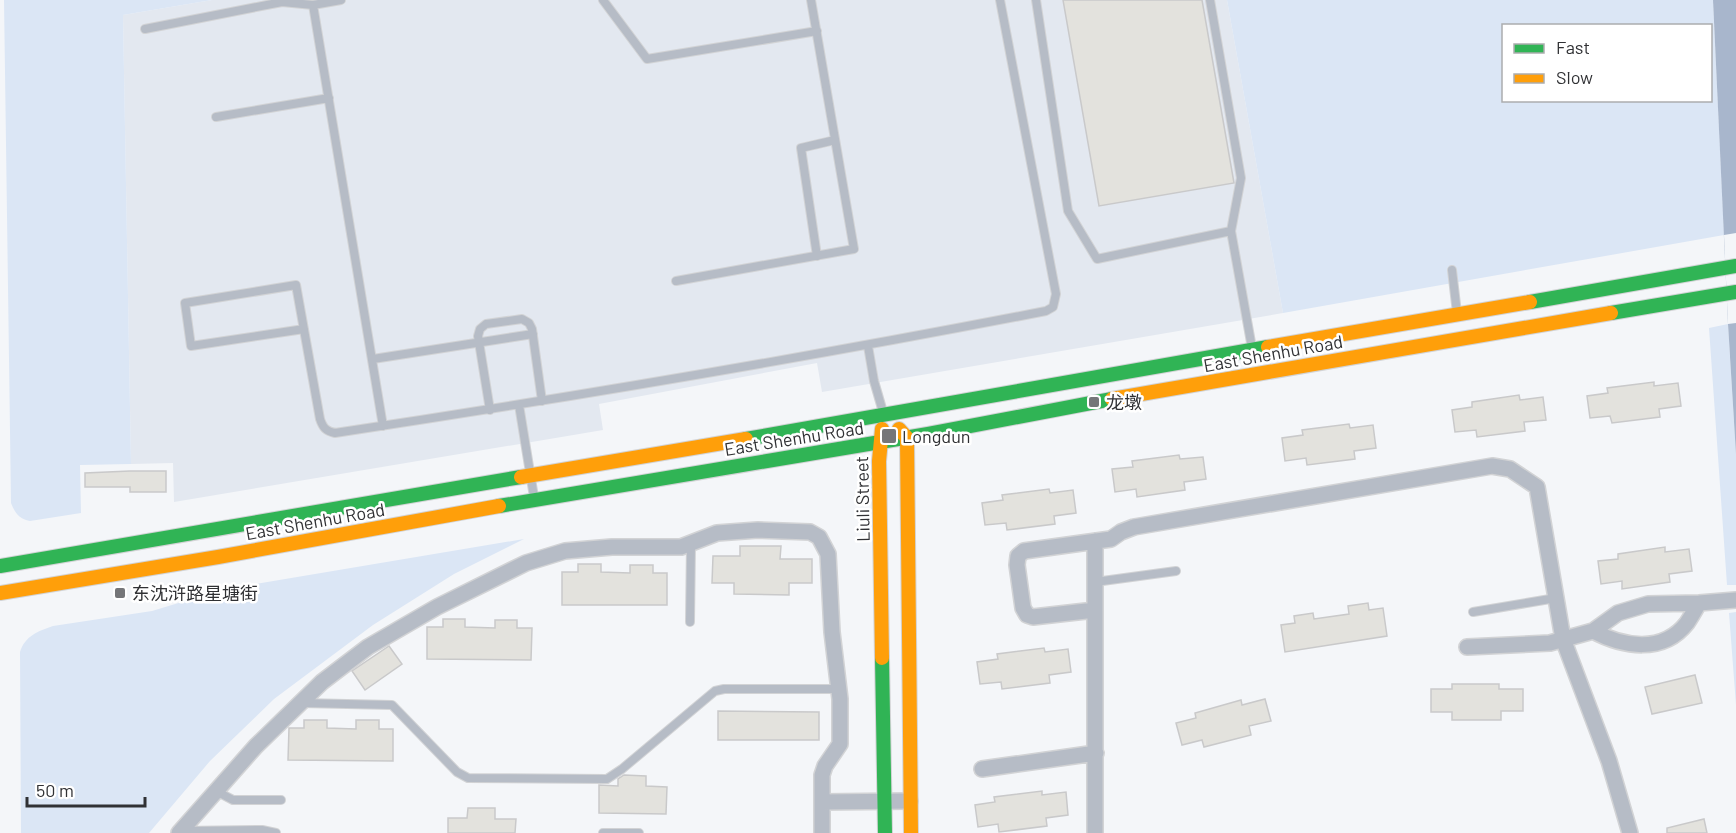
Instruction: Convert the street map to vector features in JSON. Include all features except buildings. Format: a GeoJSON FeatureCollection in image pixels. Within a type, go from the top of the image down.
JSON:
{"type":"FeatureCollection","features":[{"type":"Feature","properties":{"kind":"main road","name":"East Shenhu Road"},"geometry":{"type":"LineString","coordinates":[[0,566],[1731,267]]}},
{"type":"Feature","properties":{"kind":"main road","name":"East Shenhu Road"},"geometry":{"type":"LineString","coordinates":[[0,593],[218,558],[535,499],[879,443],[1106,400],[1731,293]]}},
{"type":"Feature","properties":{"kind":"main road"},"geometry":{"type":"LineString","coordinates":[[884,413],[907,438],[911,833]]}},
{"type":"Feature","properties":{"kind":"main road","name":"Liuli Street"},"geometry":{"type":"LineString","coordinates":[[884,413],[879,443],[885,833]]}},
{"type":"Feature","properties":{"kind":"street"},"geometry":{"type":"LineString","coordinates":[[1095,610],[1033,617],[1027,615],[1023,608],[1017,565],[1018,556],[1024,551],[1095,542],[1111,538],[1134,527],[1492,466],[1510,469],[1537,487],[1563,639],[1609,761],[1630,833]]}},
{"type":"Feature","properties":{"kind":"street"},"geometry":{"type":"LineString","coordinates":[[179,832],[256,746],[322,682],[368,647],[394,631],[526,563],[565,551],[612,547],[681,548],[717,532],[801,530],[819,537],[828,554],[832,632],[839,689],[840,744],[825,766],[822,775],[822,833]]}},
{"type":"Feature","properties":{"kind":"street"},"geometry":{"type":"LineString","coordinates":[[1095,542],[1095,833]]}},
{"type":"Feature","properties":{"kind":"street"},"geometry":{"type":"LineString","coordinates":[[1467,647],[1550,643],[1593,631],[1618,613],[1630,608],[1658,603],[1731,601]]}},
{"type":"Feature","properties":{"kind":"street"},"geometry":{"type":"LineString","coordinates":[[1593,631],[1624,644],[1651,644],[1668,639],[1686,625],[1699,603]]}},
{"type":"Feature","properties":{"kind":"street"},"geometry":{"type":"LineString","coordinates":[[982,769],[1096,753]]}},
{"type":"Feature","properties":{"kind":"street"},"geometry":{"type":"LineString","coordinates":[[822,802],[910,801]]}},
{"type":"Feature","properties":{"kind":"lane"},"geometry":{"type":"LineString","coordinates":[[145,29],[282,2],[313,5],[341,0]]}},
{"type":"Feature","properties":{"kind":"lane"},"geometry":{"type":"LineString","coordinates":[[603,0],[647,59],[817,31]]}},
{"type":"Feature","properties":{"kind":"lane"},"geometry":{"type":"LineString","coordinates":[[676,281],[854,249],[811,0]]}},
{"type":"Feature","properties":{"kind":"lane"},"geometry":{"type":"LineString","coordinates":[[304,329],[191,346],[185,303],[296,285],[322,426],[328,432],[335,433],[490,410],[868,346],[1046,311],[1053,306],[1056,300],[1054,282],[1000,0]]}},
{"type":"Feature","properties":{"kind":"lane"},"geometry":{"type":"LineString","coordinates":[[1036,0],[1068,211],[1097,259],[1231,231]]}},
{"type":"Feature","properties":{"kind":"lane"},"geometry":{"type":"LineString","coordinates":[[1210,0],[1241,178],[1231,231],[1253,349]]}},
{"type":"Feature","properties":{"kind":"lane"},"geometry":{"type":"LineString","coordinates":[[313,5],[384,426]]}},
{"type":"Feature","properties":{"kind":"lane"},"geometry":{"type":"LineString","coordinates":[[216,117],[329,98]]}},
{"type":"Feature","properties":{"kind":"lane"},"geometry":{"type":"LineString","coordinates":[[817,256],[801,148],[835,140]]}},
{"type":"Feature","properties":{"kind":"lane"},"geometry":{"type":"LineString","coordinates":[[1452,270],[1457,314]]}},
{"type":"Feature","properties":{"kind":"lane"},"geometry":{"type":"LineString","coordinates":[[490,410],[479,342],[480,329],[486,324],[522,319],[529,323],[533,334],[543,401]]}},
{"type":"Feature","properties":{"kind":"lane"},"geometry":{"type":"LineString","coordinates":[[373,358],[533,334]]}},
{"type":"Feature","properties":{"kind":"lane"},"geometry":{"type":"LineString","coordinates":[[868,346],[874,381],[884,413]]}},
{"type":"Feature","properties":{"kind":"lane"},"geometry":{"type":"LineString","coordinates":[[519,405],[535,499]]}},
{"type":"Feature","properties":{"kind":"lane"},"geometry":{"type":"LineString","coordinates":[[690,622],[691,543]]}},
{"type":"Feature","properties":{"kind":"lane"},"geometry":{"type":"LineString","coordinates":[[1095,582],[1176,571]]}},
{"type":"Feature","properties":{"kind":"lane"},"geometry":{"type":"LineString","coordinates":[[1473,612],[1556,598]]}},
{"type":"Feature","properties":{"kind":"lane"},"geometry":{"type":"LineString","coordinates":[[301,703],[392,705],[457,772],[468,778],[608,779],[715,691],[724,689],[839,689]]}},
{"type":"Feature","properties":{"kind":"lane"},"geometry":{"type":"LineString","coordinates":[[216,790],[233,800],[281,800]]}},
{"type":"Feature","properties":{"kind":"lane"},"geometry":{"type":"LineString","coordinates":[[179,832],[262,830],[276,833]]}},
{"type":"Feature","properties":{"kind":"lane"},"geometry":{"type":"LineString","coordinates":[[603,833],[639,833]]}},
{"type":"Feature","properties":{"kind":"shaded area"},"geometry":{"type":"Polygon","coordinates":[[[4,0],[212,0],[123,15],[131,464],[80,465],[81,513],[30,521],[18,515],[11,503],[4,0]]]}},
{"type":"Feature","properties":{"kind":"shaded area"},"geometry":{"type":"Polygon","coordinates":[[[212,0],[1227,0],[1283,313],[822,392],[817,363],[599,404],[603,430],[174,502],[173,463],[131,464],[123,15],[212,0]]]}},
{"type":"Feature","properties":{"kind":"shaded area"},"geometry":{"type":"Polygon","coordinates":[[[1227,0],[1713,0],[1724,235],[1283,313],[1227,0]]]}},
{"type":"Feature","properties":{"kind":"shaded area"},"geometry":{"type":"Polygon","coordinates":[[[1713,0],[1736,0],[1736,454],[1728,324],[1713,0]]]}},
{"type":"Feature","properties":{"kind":"shaded area"},"geometry":{"type":"Polygon","coordinates":[[[1728,324],[1736,454],[1736,585],[1727,585],[1709,328],[1728,324]]]}},
{"type":"Feature","properties":{"kind":"shaded area"},"geometry":{"type":"Polygon","coordinates":[[[524,539],[454,574],[373,625],[274,699],[210,761],[149,833],[21,833],[20,652],[25,642],[37,632],[53,626],[152,611],[225,589],[524,539]]]}},
{"type":"Feature","properties":{"kind":"shaded area"},"geometry":{"type":"Polygon","coordinates":[[[1736,612],[1736,705],[1729,613],[1736,612]]]}},
{"type":"Feature","properties":{"kind":"pier"},"geometry":{"type":"Polygon","coordinates":[[[1736,233],[1736,323],[1728,324],[1724,235],[1736,233]]]}},
{"type":"Feature","properties":{"kind":"traffic: fast"},"geometry":{"type":"LineString","coordinates":[[1530,302],[1736,266]]}},
{"type":"Feature","properties":{"kind":"traffic: fast"},"geometry":{"type":"LineString","coordinates":[[1611,313],[1736,292]]}},
{"type":"Feature","properties":{"kind":"traffic: fast"},"geometry":{"type":"LineString","coordinates":[[746,439],[1268,347]]}},
{"type":"Feature","properties":{"kind":"traffic: fast"},"geometry":{"type":"LineString","coordinates":[[499,506],[928,434],[1112,399]]}},
{"type":"Feature","properties":{"kind":"traffic: fast"},"geometry":{"type":"LineString","coordinates":[[0,566],[521,477]]}},
{"type":"Feature","properties":{"kind":"traffic: fast"},"geometry":{"type":"LineString","coordinates":[[882,658],[885,833]]}},
{"type":"Feature","properties":{"kind":"traffic: slow"},"geometry":{"type":"LineString","coordinates":[[1268,347],[1530,302]]}},
{"type":"Feature","properties":{"kind":"traffic: slow"},"geometry":{"type":"LineString","coordinates":[[1112,399],[1611,313]]}},
{"type":"Feature","properties":{"kind":"traffic: slow"},"geometry":{"type":"LineString","coordinates":[[882,429],[879,461],[882,658]]}},
{"type":"Feature","properties":{"kind":"traffic: slow"},"geometry":{"type":"LineString","coordinates":[[899,429],[907,438],[911,833]]}},
{"type":"Feature","properties":{"kind":"traffic: slow"},"geometry":{"type":"LineString","coordinates":[[521,477],[746,439]]}},
{"type":"Feature","properties":{"kind":"traffic: slow"},"geometry":{"type":"LineString","coordinates":[[0,593],[218,557],[499,506]]}},
{"type":"Feature","properties":{"kind":"place","name":"龙墩"},"geometry":{"type":"Point","coordinates":[1094,402]}},
{"type":"Feature","properties":{"kind":"place","name":"Longdun"},"geometry":{"type":"Point","coordinates":[889,436]}},
{"type":"Feature","properties":{"kind":"place","name":"东沈浒路星塘街"},"geometry":{"type":"Point","coordinates":[120,593]}}]}
